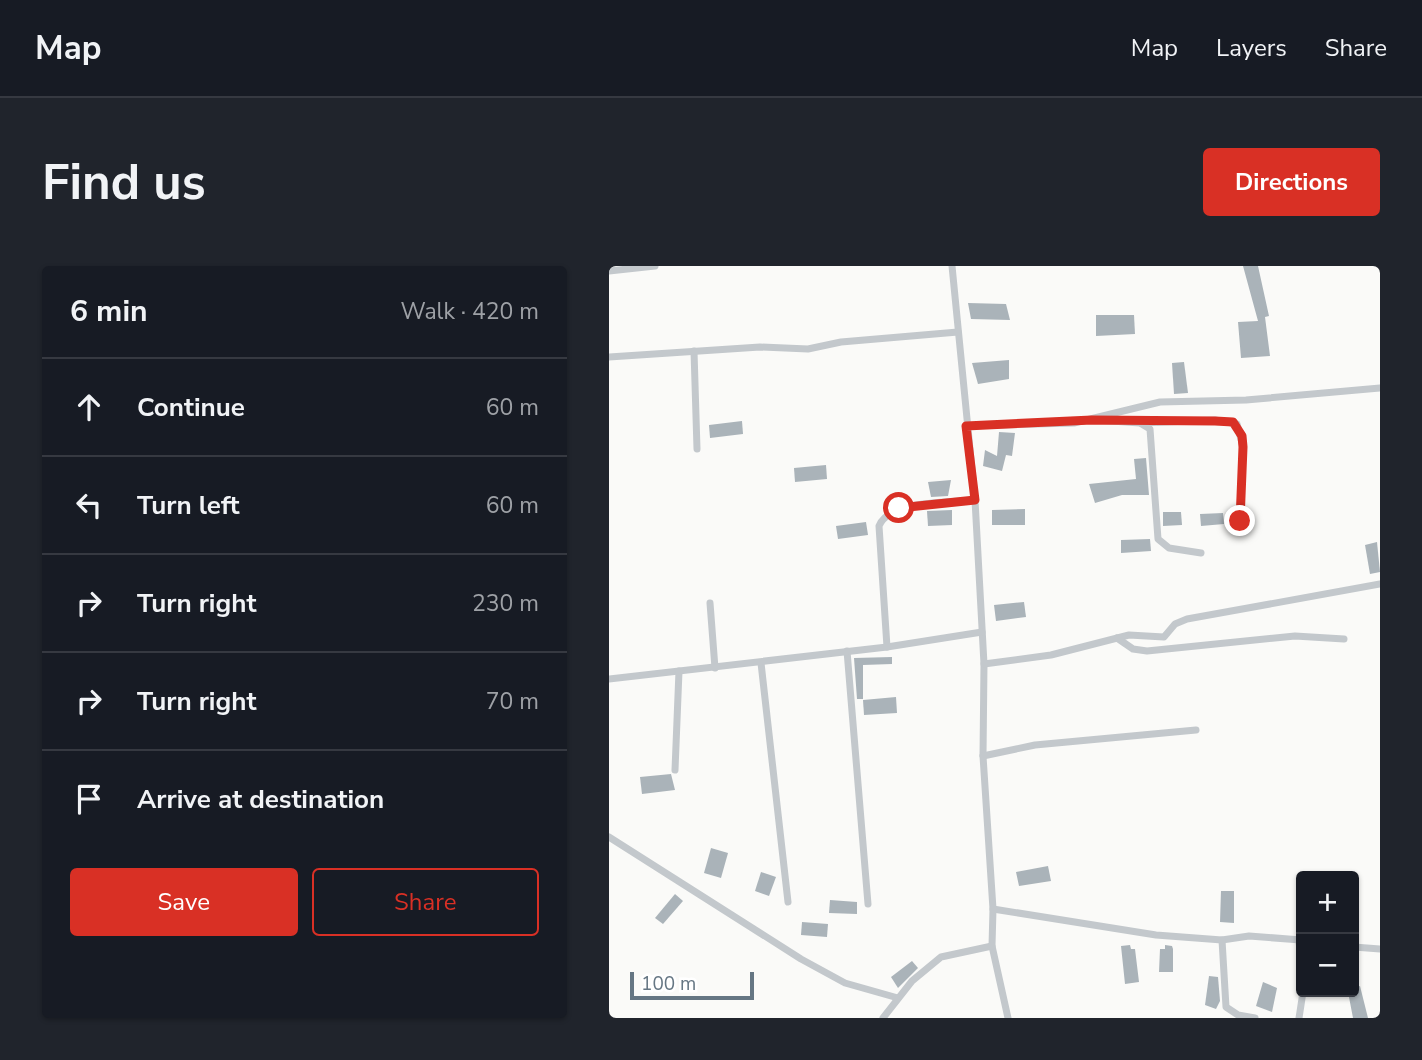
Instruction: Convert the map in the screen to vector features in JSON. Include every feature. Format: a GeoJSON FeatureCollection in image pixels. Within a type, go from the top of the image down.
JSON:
{"type":"FeatureCollection","features":[{"type":"Feature","properties":{"kind":"street"},"geometry":{"type":"LineString","coordinates":[[609,271],[655,266]]}},
{"type":"Feature","properties":{"kind":"street"},"geometry":{"type":"LineString","coordinates":[[952,266],[975,500],[984,664],[983,756],[993,909],[992,946],[1008,1018]]}},
{"type":"Feature","properties":{"kind":"street"},"geometry":{"type":"LineString","coordinates":[[609,357],[760,347],[808,349],[841,342],[957,332]]}},
{"type":"Feature","properties":{"kind":"street"},"geometry":{"type":"LineString","coordinates":[[694,351],[697,449]]}},
{"type":"Feature","properties":{"kind":"street"},"geometry":{"type":"LineString","coordinates":[[1092,420],[1160,402],[1246,400],[1380,388]]}},
{"type":"Feature","properties":{"kind":"street"},"geometry":{"type":"LineString","coordinates":[[966,426],[1092,420],[1215,421],[1237,424],[1243,447],[1240,521]]}},
{"type":"Feature","properties":{"kind":"street"},"geometry":{"type":"LineString","coordinates":[[1140,422],[1150,429],[1158,539],[1169,548],[1201,553]]}},
{"type":"Feature","properties":{"kind":"street"},"geometry":{"type":"LineString","coordinates":[[887,647],[879,526],[883,517],[899,508],[975,500]]}},
{"type":"Feature","properties":{"kind":"street"},"geometry":{"type":"LineString","coordinates":[[984,664],[1051,655],[1137,634],[1164,637],[1175,624],[1187,619],[1380,584]]}},
{"type":"Feature","properties":{"kind":"street"},"geometry":{"type":"LineString","coordinates":[[710,603],[715,668]]}},
{"type":"Feature","properties":{"kind":"street"},"geometry":{"type":"LineString","coordinates":[[609,678],[761,663],[982,632]]}},
{"type":"Feature","properties":{"kind":"street"},"geometry":{"type":"LineString","coordinates":[[1117,638],[1133,649],[1147,651],[1295,636],[1344,639]]}},
{"type":"Feature","properties":{"kind":"street"},"geometry":{"type":"LineString","coordinates":[[847,652],[868,904]]}},
{"type":"Feature","properties":{"kind":"street"},"geometry":{"type":"LineString","coordinates":[[761,663],[788,902]]}},
{"type":"Feature","properties":{"kind":"street"},"geometry":{"type":"LineString","coordinates":[[675,770],[679,671]]}},
{"type":"Feature","properties":{"kind":"street"},"geometry":{"type":"LineString","coordinates":[[983,756],[1035,745],[1196,730]]}},
{"type":"Feature","properties":{"kind":"street"},"geometry":{"type":"LineString","coordinates":[[609,837],[801,959],[845,983],[898,998]]}},
{"type":"Feature","properties":{"kind":"street"},"geometry":{"type":"LineString","coordinates":[[993,909],[1156,935],[1222,940],[1249,936],[1296,940]]}},
{"type":"Feature","properties":{"kind":"street"},"geometry":{"type":"LineString","coordinates":[[1222,940],[1226,1007],[1238,1015],[1255,1018]]}},
{"type":"Feature","properties":{"kind":"street"},"geometry":{"type":"LineString","coordinates":[[883,1018],[912,981],[941,957],[992,946]]}},
{"type":"Feature","properties":{"kind":"street"},"geometry":{"type":"LineString","coordinates":[[1359,947],[1380,949]]}},
{"type":"Feature","properties":{"kind":"street"},"geometry":{"type":"LineString","coordinates":[[1299,1018],[1302,997]]}},
{"type":"Feature","properties":{"kind":"building"},"geometry":{"type":"Polygon","coordinates":[[[1243,266],[1258,266],[1269,316],[1265,317],[1270,356],[1241,358],[1238,322],[1258,321],[1243,266]]]}},
{"type":"Feature","properties":{"kind":"building"},"geometry":{"type":"Polygon","coordinates":[[[968,303],[1006,304],[1010,320],[971,319],[968,303]]]}},
{"type":"Feature","properties":{"kind":"building"},"geometry":{"type":"Polygon","coordinates":[[[1096,315],[1134,315],[1135,334],[1096,336],[1096,315]]]}},
{"type":"Feature","properties":{"kind":"building"},"geometry":{"type":"Polygon","coordinates":[[[1009,360],[1009,379],[978,384],[972,363],[1009,360]]]}},
{"type":"Feature","properties":{"kind":"building"},"geometry":{"type":"Polygon","coordinates":[[[1184,362],[1188,393],[1174,394],[1172,363],[1184,362]]]}},
{"type":"Feature","properties":{"kind":"building"},"geometry":{"type":"Polygon","coordinates":[[[742,421],[743,434],[710,438],[709,425],[742,421]]]}},
{"type":"Feature","properties":{"kind":"building"},"geometry":{"type":"Polygon","coordinates":[[[999,432],[1015,433],[1012,456],[1006,455],[1002,471],[983,466],[985,450],[997,456],[999,432]]]}},
{"type":"Feature","properties":{"kind":"building"},"geometry":{"type":"Polygon","coordinates":[[[1146,458],[1149,495],[1122,495],[1095,503],[1089,484],[1136,479],[1134,459],[1146,458]]]}},
{"type":"Feature","properties":{"kind":"building"},"geometry":{"type":"Polygon","coordinates":[[[826,465],[827,479],[795,482],[794,468],[826,465]]]}},
{"type":"Feature","properties":{"kind":"building"},"geometry":{"type":"Polygon","coordinates":[[[951,480],[948,496],[931,497],[928,482],[951,480]]]}},
{"type":"Feature","properties":{"kind":"building"},"geometry":{"type":"Polygon","coordinates":[[[1025,509],[1025,525],[992,525],[992,510],[1025,509]]]}},
{"type":"Feature","properties":{"kind":"building"},"geometry":{"type":"Polygon","coordinates":[[[952,510],[952,525],[928,526],[927,511],[952,510]]]}},
{"type":"Feature","properties":{"kind":"building"},"geometry":{"type":"Polygon","coordinates":[[[1163,512],[1181,512],[1182,525],[1163,526],[1163,512]]]}},
{"type":"Feature","properties":{"kind":"building"},"geometry":{"type":"Polygon","coordinates":[[[1223,513],[1224,524],[1201,526],[1200,514],[1223,513]]]}},
{"type":"Feature","properties":{"kind":"building"},"geometry":{"type":"Polygon","coordinates":[[[866,522],[868,535],[838,539],[836,526],[866,522]]]}},
{"type":"Feature","properties":{"kind":"building"},"geometry":{"type":"Polygon","coordinates":[[[1150,539],[1151,551],[1121,553],[1121,540],[1150,539]]]}},
{"type":"Feature","properties":{"kind":"building"},"geometry":{"type":"Polygon","coordinates":[[[1377,542],[1380,572],[1370,574],[1365,545],[1377,542]]]}},
{"type":"Feature","properties":{"kind":"building"},"geometry":{"type":"Polygon","coordinates":[[[1024,602],[1026,617],[996,621],[994,605],[1024,602]]]}},
{"type":"Feature","properties":{"kind":"building"},"geometry":{"type":"Polygon","coordinates":[[[892,657],[892,664],[863,665],[863,699],[857,699],[854,658],[892,657]]]}},
{"type":"Feature","properties":{"kind":"building"},"geometry":{"type":"Polygon","coordinates":[[[896,697],[897,713],[864,715],[863,700],[896,697]]]}},
{"type":"Feature","properties":{"kind":"building"},"geometry":{"type":"Polygon","coordinates":[[[671,774],[675,790],[642,794],[640,777],[671,774]]]}},
{"type":"Feature","properties":{"kind":"building"},"geometry":{"type":"Polygon","coordinates":[[[711,848],[728,853],[721,878],[704,873],[711,848]]]}},
{"type":"Feature","properties":{"kind":"building"},"geometry":{"type":"Polygon","coordinates":[[[1048,866],[1051,881],[1019,886],[1016,872],[1048,866]]]}},
{"type":"Feature","properties":{"kind":"building"},"geometry":{"type":"Polygon","coordinates":[[[761,872],[776,877],[769,896],[755,891],[761,872]]]}},
{"type":"Feature","properties":{"kind":"building"},"geometry":{"type":"Polygon","coordinates":[[[1221,891],[1234,891],[1234,923],[1220,922],[1221,891]]]}},
{"type":"Feature","properties":{"kind":"building"},"geometry":{"type":"Polygon","coordinates":[[[675,894],[683,901],[663,924],[655,918],[675,894]]]}},
{"type":"Feature","properties":{"kind":"building"},"geometry":{"type":"Polygon","coordinates":[[[830,900],[857,902],[857,914],[829,913],[830,900]]]}},
{"type":"Feature","properties":{"kind":"building"},"geometry":{"type":"Polygon","coordinates":[[[802,922],[828,924],[827,937],[801,935],[802,922]]]}},
{"type":"Feature","properties":{"kind":"building"},"geometry":{"type":"Polygon","coordinates":[[[1130,945],[1131,949],[1135,949],[1139,982],[1125,984],[1121,946],[1130,945]]]}},
{"type":"Feature","properties":{"kind":"building"},"geometry":{"type":"Polygon","coordinates":[[[1165,945],[1172,946],[1173,949],[1173,972],[1159,972],[1160,949],[1165,949],[1165,945]]]}},
{"type":"Feature","properties":{"kind":"building"},"geometry":{"type":"Polygon","coordinates":[[[912,961],[918,968],[898,988],[891,977],[912,961]]]}},
{"type":"Feature","properties":{"kind":"building"},"geometry":{"type":"Polygon","coordinates":[[[1209,976],[1218,977],[1220,1001],[1216,1009],[1205,1005],[1209,976]]]}},
{"type":"Feature","properties":{"kind":"building"},"geometry":{"type":"Polygon","coordinates":[[[1263,982],[1277,988],[1272,1012],[1256,1006],[1263,982]]]}},
{"type":"Feature","properties":{"kind":"building"},"geometry":{"type":"Polygon","coordinates":[[[1359,986],[1368,1018],[1353,1018],[1349,997],[1359,997],[1359,986]]]}},
{"type":"Feature","properties":{"kind":"route"},"geometry":{"type":"LineString","coordinates":[[899,508],[975,500],[966,426],[1092,420],[1190,420],[1237,424],[1243,447],[1240,521]]}}]}
